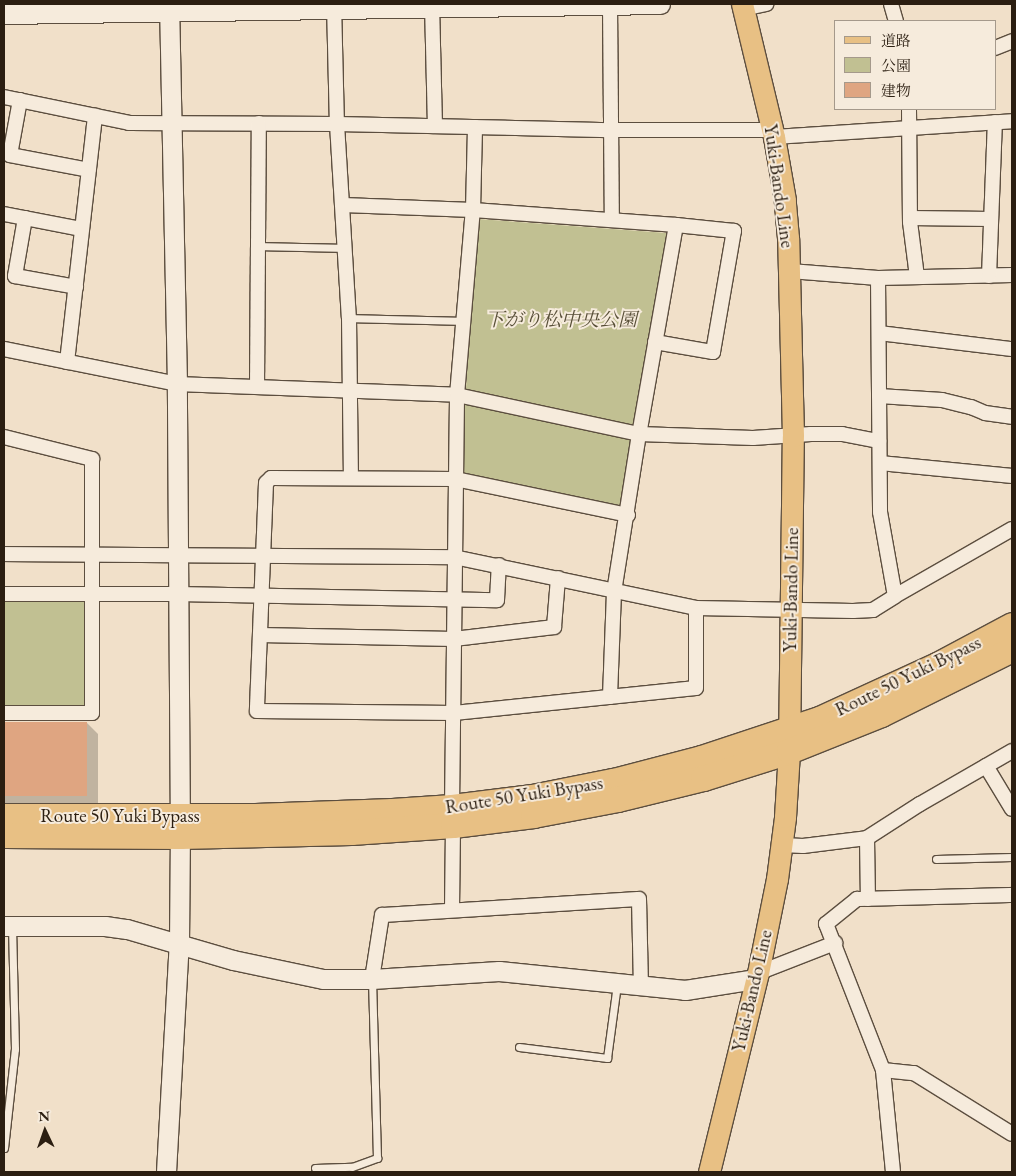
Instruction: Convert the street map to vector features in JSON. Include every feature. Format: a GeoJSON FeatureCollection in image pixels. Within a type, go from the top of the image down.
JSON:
{"type":"FeatureCollection","features":[{"type":"Feature","properties":{"kind":"highway","name":"Route 50 Yuki Bypass"},"geometry":{"type":"LineString","coordinates":[[789,740],[819,719],[937,665],[1012,625]]}},
{"type":"Feature","properties":{"kind":"highway","name":"Route 50 Yuki Bypass"},"geometry":{"type":"LineString","coordinates":[[4,816],[180,826],[351,832],[453,816],[533,815],[617,799],[703,778],[789,740],[881,714],[1012,649]]}},
{"type":"Feature","properties":{"kind":"highway","name":"Route 50 Yuki Bypass"},"geometry":{"type":"LineString","coordinates":[[4,835],[180,826]]}},
{"type":"Feature","properties":{"kind":"main road","name":"Yuki-Bando Line"},"geometry":{"type":"LineString","coordinates":[[709,1172],[757,976],[782,845],[789,740],[793,436],[790,271],[785,200],[773,133],[742,6]]}},
{"type":"Feature","properties":{"kind":"street"},"geometry":{"type":"LineString","coordinates":[[4,14],[28,9],[660,4]]}},
{"type":"Feature","properties":{"kind":"street"},"geometry":{"type":"LineString","coordinates":[[742,6],[766,4]]}},
{"type":"Feature","properties":{"kind":"street"},"geometry":{"type":"LineString","coordinates":[[891,4],[896,20]]}},
{"type":"Feature","properties":{"kind":"street"},"geometry":{"type":"LineString","coordinates":[[432,5],[435,126]]}},
{"type":"Feature","properties":{"kind":"street"},"geometry":{"type":"LineString","coordinates":[[607,5],[612,219]]}},
{"type":"Feature","properties":{"kind":"street"},"geometry":{"type":"LineString","coordinates":[[334,6],[337,124],[349,318],[351,478]]}},
{"type":"Feature","properties":{"kind":"street"},"geometry":{"type":"LineString","coordinates":[[166,1172],[179,943],[180,826],[177,384],[169,8]]}},
{"type":"Feature","properties":{"kind":"street"},"geometry":{"type":"LineString","coordinates":[[996,48],[1012,41]]}},
{"type":"Feature","properties":{"kind":"street"},"geometry":{"type":"LineString","coordinates":[[4,96],[129,123],[337,124],[773,133],[1012,120]]}},
{"type":"Feature","properties":{"kind":"street"},"geometry":{"type":"LineString","coordinates":[[20,100],[10,155],[89,170]]}},
{"type":"Feature","properties":{"kind":"street"},"geometry":{"type":"LineString","coordinates":[[909,110],[911,126],[910,218],[917,278]]}},
{"type":"Feature","properties":{"kind":"street"},"geometry":{"type":"LineString","coordinates":[[67,362],[95,116]]}},
{"type":"Feature","properties":{"kind":"street"},"geometry":{"type":"LineString","coordinates":[[989,276],[995,122]]}},
{"type":"Feature","properties":{"kind":"street"},"geometry":{"type":"LineString","coordinates":[[257,387],[259,123]]}},
{"type":"Feature","properties":{"kind":"street"},"geometry":{"type":"LineString","coordinates":[[452,910],[457,395],[473,210],[475,127]]}},
{"type":"Feature","properties":{"kind":"street"},"geometry":{"type":"LineString","coordinates":[[343,205],[473,210],[612,219],[734,231],[713,352],[655,342]]}},
{"type":"Feature","properties":{"kind":"street"},"geometry":{"type":"LineString","coordinates":[[4,214],[81,229]]}},
{"type":"Feature","properties":{"kind":"street"},"geometry":{"type":"LineString","coordinates":[[25,218],[15,276],[76,286]]}},
{"type":"Feature","properties":{"kind":"street"},"geometry":{"type":"LineString","coordinates":[[910,218],[991,219]]}},
{"type":"Feature","properties":{"kind":"street"},"geometry":{"type":"LineString","coordinates":[[610,696],[614,592],[628,515],[639,434],[676,225]]}},
{"type":"Feature","properties":{"kind":"street"},"geometry":{"type":"LineString","coordinates":[[790,271],[878,278],[1012,275]]}},
{"type":"Feature","properties":{"kind":"street"},"geometry":{"type":"LineString","coordinates":[[878,278],[880,512],[895,596]]}},
{"type":"Feature","properties":{"kind":"street"},"geometry":{"type":"LineString","coordinates":[[879,333],[1012,349]]}},
{"type":"Feature","properties":{"kind":"street"},"geometry":{"type":"LineString","coordinates":[[4,349],[177,384],[457,395],[639,434],[753,438],[842,434],[879,441]]}},
{"type":"Feature","properties":{"kind":"street"},"geometry":{"type":"LineString","coordinates":[[879,396],[942,400],[971,407],[985,413],[1012,417]]}},
{"type":"Feature","properties":{"kind":"street"},"geometry":{"type":"LineString","coordinates":[[4,437],[92,459],[92,713],[4,713]]}},
{"type":"Feature","properties":{"kind":"street"},"geometry":{"type":"LineString","coordinates":[[880,464],[1012,476]]}},
{"type":"Feature","properties":{"kind":"street"},"geometry":{"type":"LineString","coordinates":[[628,515],[455,479],[271,478],[266,483],[257,711],[454,713],[696,688],[696,608]]}},
{"type":"Feature","properties":{"kind":"street"},"geometry":{"type":"LineString","coordinates":[[4,554],[454,557],[696,608],[873,610],[1012,529]]}},
{"type":"Feature","properties":{"kind":"street"},"geometry":{"type":"LineString","coordinates":[[4,594],[177,594],[262,598],[497,600],[499,565]]}},
{"type":"Feature","properties":{"kind":"street"},"geometry":{"type":"LineString","coordinates":[[260,635],[454,639],[554,628],[558,578]]}},
{"type":"Feature","properties":{"kind":"street"},"geometry":{"type":"LineString","coordinates":[[782,845],[803,846],[866,838],[1012,751]]}},
{"type":"Feature","properties":{"kind":"street"},"geometry":{"type":"LineString","coordinates":[[986,766],[1012,809]]}},
{"type":"Feature","properties":{"kind":"street"},"geometry":{"type":"LineString","coordinates":[[866,838],[868,899]]}},
{"type":"Feature","properties":{"kind":"street"},"geometry":{"type":"LineString","coordinates":[[893,1172],[883,1070],[826,924],[858,899],[1012,895]]}},
{"type":"Feature","properties":{"kind":"street"},"geometry":{"type":"LineString","coordinates":[[372,979],[382,915],[639,900],[641,986]]}},
{"type":"Feature","properties":{"kind":"street"},"geometry":{"type":"LineString","coordinates":[[8,926],[105,926],[179,943],[233,960],[323,979],[372,979],[499,971],[685,990],[757,976],[835,943]]}},
{"type":"Feature","properties":{"kind":"street"},"geometry":{"type":"LineString","coordinates":[[883,1070],[914,1074],[1012,1134]]}},
{"type":"Feature","properties":{"kind":"lane"},"geometry":{"type":"LineString","coordinates":[[258,246],[346,248]]}},
{"type":"Feature","properties":{"kind":"lane"},"geometry":{"type":"LineString","coordinates":[[349,318],[463,321]]}},
{"type":"Feature","properties":{"kind":"lane"},"geometry":{"type":"LineString","coordinates":[[936,859],[1012,857]]}},
{"type":"Feature","properties":{"kind":"lane"},"geometry":{"type":"LineString","coordinates":[[4,1148],[15,1049],[8,926]]}},
{"type":"Feature","properties":{"kind":"lane"},"geometry":{"type":"LineString","coordinates":[[315,1168],[352,1167],[377,1158],[372,979]]}},
{"type":"Feature","properties":{"kind":"lane"},"geometry":{"type":"LineString","coordinates":[[519,1047],[607,1058],[617,984]]}},
{"type":"Feature","properties":{"kind":"green space","name":"下がり松中央公園"},"geometry":{"type":"Polygon","coordinates":[[[478,219],[667,233],[622,507],[460,472],[478,219]]]}},
{"type":"Feature","properties":{"kind":"green space"},"geometry":{"type":"Polygon","coordinates":[[[4,598],[88,598],[88,710],[4,710],[4,598]]]}},
{"type":"Feature","properties":{"kind":"building"},"geometry":{"type":"Polygon","coordinates":[[[4,722],[87,722],[87,796],[4,796],[4,722]]]}}]}
